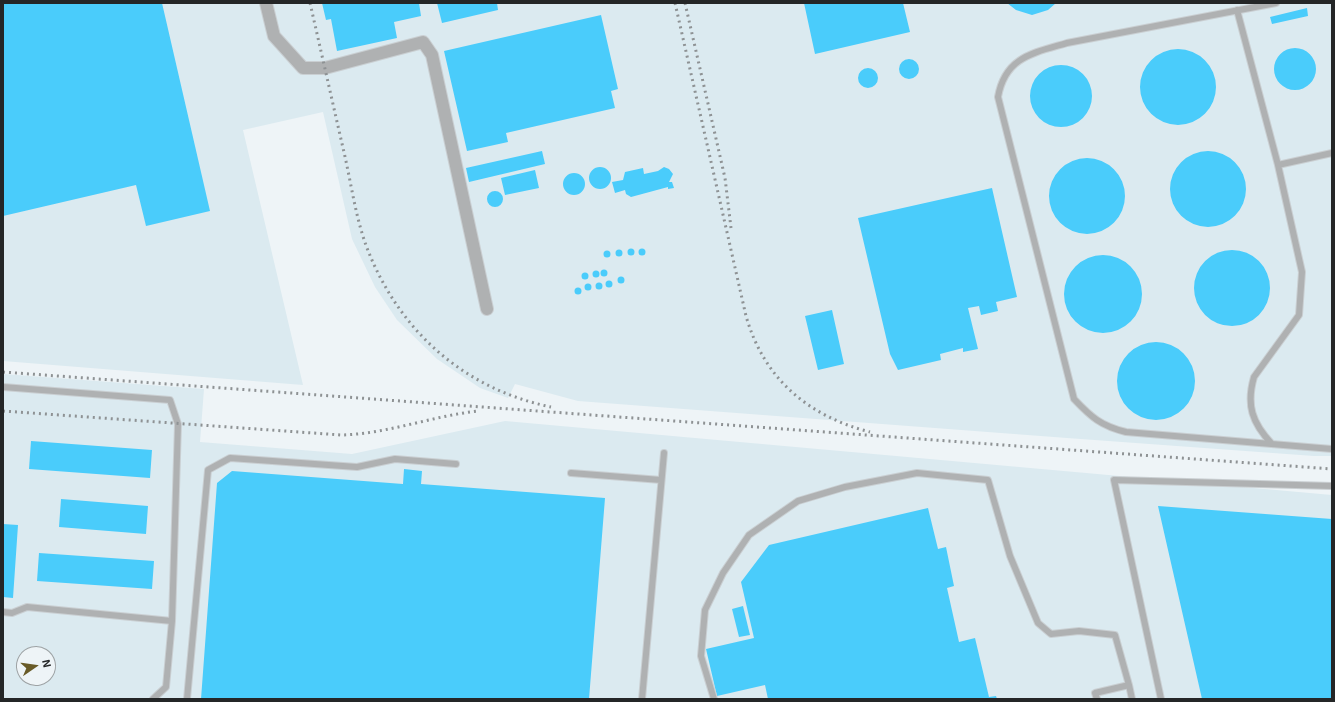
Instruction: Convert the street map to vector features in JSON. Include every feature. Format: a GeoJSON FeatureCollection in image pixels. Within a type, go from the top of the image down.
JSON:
{"type":"FeatureCollection","features":[{"type":"Feature","properties":{"kind":"street"},"geometry":{"type":"LineString","coordinates":[[266,3],[274,36],[303,68],[325,68],[423,42],[432,55],[487,309]]}},
{"type":"Feature","properties":{"kind":"lane"},"geometry":{"type":"LineString","coordinates":[[1276,3],[1067,44],[1039,51],[1017,62],[1008,69],[1001,82],[998,97],[1074,399],[1090,416],[1111,428],[1126,432],[1332,449]]}},
{"type":"Feature","properties":{"kind":"lane"},"geometry":{"type":"LineString","coordinates":[[1238,10],[1278,165],[1298,255],[1301,284],[1299,316],[1254,377],[1250,389],[1253,419],[1261,432],[1272,444]]}},
{"type":"Feature","properties":{"kind":"lane"},"geometry":{"type":"LineString","coordinates":[[1278,165],[1332,153]]}},
{"type":"Feature","properties":{"kind":"lane"},"geometry":{"type":"LineString","coordinates":[[3,387],[170,400],[178,424],[172,621],[166,687],[153,699]]}},
{"type":"Feature","properties":{"kind":"lane"},"geometry":{"type":"LineString","coordinates":[[642,699],[664,453]]}},
{"type":"Feature","properties":{"kind":"lane"},"geometry":{"type":"LineString","coordinates":[[187,699],[208,470],[230,458],[357,467],[395,459],[456,464]]}},
{"type":"Feature","properties":{"kind":"lane"},"geometry":{"type":"LineString","coordinates":[[571,473],[661,480]]}},
{"type":"Feature","properties":{"kind":"lane"},"geometry":{"type":"LineString","coordinates":[[714,699],[701,656],[705,610],[723,573],[749,535],[798,501],[845,486],[917,473],[988,480],[1010,556],[1038,623],[1051,634],[1079,631],[1115,635],[1132,699]]}},
{"type":"Feature","properties":{"kind":"lane"},"geometry":{"type":"LineString","coordinates":[[1161,699],[1114,480],[1332,486]]}},
{"type":"Feature","properties":{"kind":"lane"},"geometry":{"type":"LineString","coordinates":[[3,612],[12,612],[27,607],[172,621]]}},
{"type":"Feature","properties":{"kind":"lane"},"geometry":{"type":"LineString","coordinates":[[1097,699],[1095,693],[1129,685]]}},
{"type":"Feature","properties":{"kind":"shaded area"},"geometry":{"type":"Polygon","coordinates":[[[3,3],[1332,3],[1332,456],[1314,456],[1067,438],[578,401],[515,384],[508,398],[480,388],[437,359],[397,320],[375,287],[352,239],[323,112],[243,130],[303,385],[3,361],[3,3]]]}},
{"type":"Feature","properties":{"kind":"shaded area"},"geometry":{"type":"Polygon","coordinates":[[[3,374],[204,389],[200,442],[352,454],[505,421],[1332,495],[1332,699],[3,699],[3,374]]]}},
{"type":"Feature","properties":{"kind":"building"},"geometry":{"type":"Polygon","coordinates":[[[3,3],[162,3],[210,211],[146,226],[136,185],[3,216],[3,3]]]}},
{"type":"Feature","properties":{"kind":"building"},"geometry":{"type":"Polygon","coordinates":[[[322,3],[419,3],[421,16],[394,22],[397,38],[337,51],[331,19],[326,20],[322,3]]]}},
{"type":"Feature","properties":{"kind":"building"},"geometry":{"type":"Polygon","coordinates":[[[437,3],[497,3],[498,10],[442,23],[437,3]]]}},
{"type":"Feature","properties":{"kind":"building"},"geometry":{"type":"Polygon","coordinates":[[[804,3],[903,3],[910,32],[815,54],[804,3]]]}},
{"type":"Feature","properties":{"kind":"building"},"geometry":{"type":"Polygon","coordinates":[[[1007,3],[1056,3],[1048,10],[1032,15],[1016,10],[1007,3]]]}},
{"type":"Feature","properties":{"kind":"building"},"geometry":{"type":"Polygon","coordinates":[[[1307,8],[1308,16],[1272,24],[1270,17],[1307,8]]]}},
{"type":"Feature","properties":{"kind":"building"},"geometry":{"type":"Polygon","coordinates":[[[601,15],[618,89],[611,91],[615,108],[506,133],[508,142],[467,151],[444,51],[601,15]]]}},
{"type":"Feature","properties":{"kind":"building"},"geometry":{"type":"Polygon","coordinates":[[[1291,48],[1299,48],[1310,54],[1316,65],[1316,73],[1310,84],[1299,90],[1291,90],[1280,84],[1274,73],[1274,65],[1280,54],[1291,48]]]}},
{"type":"Feature","properties":{"kind":"building"},"geometry":{"type":"Polygon","coordinates":[[[1171,49],[1185,49],[1199,55],[1210,66],[1216,80],[1216,94],[1213,102],[1205,114],[1199,119],[1185,125],[1171,125],[1157,119],[1146,108],[1140,94],[1140,80],[1146,66],[1157,55],[1171,49]]]}},
{"type":"Feature","properties":{"kind":"building"},"geometry":{"type":"Polygon","coordinates":[[[909,59],[916,62],[919,69],[916,76],[909,79],[902,76],[899,69],[902,62],[909,59]]]}},
{"type":"Feature","properties":{"kind":"building"},"geometry":{"type":"Polygon","coordinates":[[[1055,65],[1067,65],[1083,74],[1090,84],[1092,96],[1090,108],[1083,118],[1067,127],[1055,127],[1044,122],[1035,113],[1030,102],[1030,90],[1035,79],[1044,70],[1055,65]]]}},
{"type":"Feature","properties":{"kind":"building"},"geometry":{"type":"Polygon","coordinates":[[[868,68],[875,71],[878,78],[875,85],[868,88],[861,85],[858,78],[861,71],[868,68]]]}},
{"type":"Feature","properties":{"kind":"building"},"geometry":{"type":"Polygon","coordinates":[[[542,151],[545,164],[469,182],[466,168],[542,151]]]}},
{"type":"Feature","properties":{"kind":"building"},"geometry":{"type":"Polygon","coordinates":[[[1208,151],[1222,154],[1235,162],[1243,175],[1246,189],[1243,203],[1235,216],[1222,224],[1208,227],[1194,224],[1181,216],[1173,203],[1170,189],[1173,175],[1181,162],[1194,154],[1208,151]]]}},
{"type":"Feature","properties":{"kind":"building"},"geometry":{"type":"Polygon","coordinates":[[[1087,158],[1101,161],[1114,169],[1122,182],[1125,196],[1122,210],[1114,223],[1101,231],[1087,234],[1073,231],[1060,223],[1052,210],[1049,196],[1052,182],[1060,169],[1073,161],[1087,158]]]}},
{"type":"Feature","properties":{"kind":"building"},"geometry":{"type":"Polygon","coordinates":[[[596,167],[604,167],[611,174],[611,182],[604,189],[596,189],[589,182],[589,174],[596,167]]]}},
{"type":"Feature","properties":{"kind":"building"},"geometry":{"type":"Polygon","coordinates":[[[664,167],[669,169],[673,174],[669,182],[672,182],[674,188],[668,189],[668,187],[631,197],[626,194],[625,190],[615,193],[612,182],[623,180],[625,172],[643,168],[644,174],[658,171],[664,167]]]}},
{"type":"Feature","properties":{"kind":"building"},"geometry":{"type":"Polygon","coordinates":[[[535,170],[539,188],[505,195],[501,178],[535,170]]]}},
{"type":"Feature","properties":{"kind":"building"},"geometry":{"type":"Polygon","coordinates":[[[574,173],[582,176],[585,184],[582,192],[574,195],[566,192],[563,184],[566,176],[574,173]]]}},
{"type":"Feature","properties":{"kind":"building"},"geometry":{"type":"Polygon","coordinates":[[[992,188],[1017,297],[996,302],[998,311],[981,315],[979,306],[968,308],[978,349],[963,352],[963,348],[940,354],[941,360],[898,370],[890,354],[858,218],[992,188]]]}},
{"type":"Feature","properties":{"kind":"building"},"geometry":{"type":"Polygon","coordinates":[[[495,191],[502,196],[503,199],[498,206],[495,207],[488,202],[487,199],[492,192],[495,191]]]}},
{"type":"Feature","properties":{"kind":"building"},"geometry":{"type":"Polygon","coordinates":[[[631,248],[634,249],[634,255],[631,256],[628,255],[627,252],[628,249],[631,248]]]}},
{"type":"Feature","properties":{"kind":"building"},"geometry":{"type":"Polygon","coordinates":[[[642,248],[645,249],[645,255],[642,256],[639,255],[638,252],[639,249],[642,248]]]}},
{"type":"Feature","properties":{"kind":"building"},"geometry":{"type":"Polygon","coordinates":[[[619,249],[622,250],[622,256],[619,257],[616,256],[615,253],[616,250],[619,249]]]}},
{"type":"Feature","properties":{"kind":"building"},"geometry":{"type":"Polygon","coordinates":[[[607,250],[610,251],[610,257],[607,258],[604,257],[603,254],[604,251],[607,250]]]}},
{"type":"Feature","properties":{"kind":"building"},"geometry":{"type":"Polygon","coordinates":[[[1232,250],[1246,253],[1259,261],[1267,274],[1270,288],[1267,302],[1259,315],[1246,323],[1232,326],[1218,323],[1205,315],[1197,302],[1194,288],[1197,274],[1205,261],[1218,253],[1232,250]]]}},
{"type":"Feature","properties":{"kind":"building"},"geometry":{"type":"Polygon","coordinates":[[[1103,255],[1118,258],[1125,262],[1135,272],[1139,279],[1142,294],[1139,309],[1135,316],[1125,326],[1118,330],[1103,333],[1088,330],[1081,326],[1071,316],[1067,309],[1064,294],[1067,279],[1071,272],[1081,262],[1088,258],[1103,255]]]}},
{"type":"Feature","properties":{"kind":"building"},"geometry":{"type":"Polygon","coordinates":[[[604,269],[607,270],[607,276],[604,277],[601,276],[600,273],[601,270],[604,269]]]}},
{"type":"Feature","properties":{"kind":"building"},"geometry":{"type":"Polygon","coordinates":[[[596,270],[599,271],[599,277],[596,278],[593,277],[592,274],[593,271],[596,270]]]}},
{"type":"Feature","properties":{"kind":"building"},"geometry":{"type":"Polygon","coordinates":[[[585,272],[588,273],[588,279],[585,280],[582,279],[581,276],[582,273],[585,272]]]}},
{"type":"Feature","properties":{"kind":"building"},"geometry":{"type":"Polygon","coordinates":[[[621,276],[624,277],[624,283],[621,284],[618,283],[617,280],[618,277],[621,276]]]}},
{"type":"Feature","properties":{"kind":"building"},"geometry":{"type":"Polygon","coordinates":[[[609,280],[612,281],[612,287],[609,288],[606,287],[605,284],[606,281],[609,280]]]}},
{"type":"Feature","properties":{"kind":"building"},"geometry":{"type":"Polygon","coordinates":[[[599,282],[602,283],[602,289],[599,290],[596,289],[595,286],[596,283],[599,282]]]}},
{"type":"Feature","properties":{"kind":"building"},"geometry":{"type":"Polygon","coordinates":[[[588,283],[591,284],[591,290],[588,291],[585,290],[584,287],[585,284],[588,283]]]}},
{"type":"Feature","properties":{"kind":"building"},"geometry":{"type":"Polygon","coordinates":[[[578,287],[581,288],[581,294],[578,295],[575,294],[574,291],[575,288],[578,287]]]}},
{"type":"Feature","properties":{"kind":"building"},"geometry":{"type":"Polygon","coordinates":[[[832,310],[844,364],[818,370],[805,316],[832,310]]]}},
{"type":"Feature","properties":{"kind":"building"},"geometry":{"type":"Polygon","coordinates":[[[1156,342],[1171,345],[1178,349],[1188,359],[1192,366],[1195,381],[1192,396],[1188,403],[1178,413],[1171,417],[1156,420],[1141,417],[1134,413],[1124,403],[1120,396],[1117,381],[1120,366],[1124,359],[1134,349],[1141,345],[1156,342]]]}},
{"type":"Feature","properties":{"kind":"building"},"geometry":{"type":"Polygon","coordinates":[[[31,441],[152,450],[150,478],[29,469],[31,441]]]}},
{"type":"Feature","properties":{"kind":"building"},"geometry":{"type":"Polygon","coordinates":[[[404,469],[422,471],[421,484],[605,498],[589,699],[201,699],[217,483],[232,471],[403,484],[404,469]]]}},
{"type":"Feature","properties":{"kind":"building"},"geometry":{"type":"Polygon","coordinates":[[[61,499],[148,506],[146,534],[59,527],[61,499]]]}},
{"type":"Feature","properties":{"kind":"building"},"geometry":{"type":"Polygon","coordinates":[[[1158,506],[1332,519],[1332,699],[1202,699],[1158,506]]]}},
{"type":"Feature","properties":{"kind":"building"},"geometry":{"type":"Polygon","coordinates":[[[928,508],[938,549],[946,547],[954,586],[947,588],[959,642],[975,638],[989,697],[996,696],[997,699],[768,699],[765,685],[717,696],[706,649],[754,638],[741,582],[769,545],[928,508]]]}},
{"type":"Feature","properties":{"kind":"building"},"geometry":{"type":"Polygon","coordinates":[[[3,524],[18,525],[13,598],[3,597],[3,524]]]}},
{"type":"Feature","properties":{"kind":"building"},"geometry":{"type":"Polygon","coordinates":[[[39,553],[154,561],[152,589],[37,581],[39,553]]]}},
{"type":"Feature","properties":{"kind":"building"},"geometry":{"type":"Polygon","coordinates":[[[743,606],[750,635],[739,637],[732,609],[743,606]]]}},
{"type":"Feature","properties":{"kind":"railway"},"geometry":{"type":"LineString","coordinates":[[310,3],[359,224],[367,248],[381,278],[397,305],[416,330],[438,352],[463,371],[490,386],[519,398],[551,407]]}},
{"type":"Feature","properties":{"kind":"railway"},"geometry":{"type":"LineString","coordinates":[[675,3],[746,316],[754,338],[764,358],[777,376],[792,392],[808,405],[827,416],[870,432]]}},
{"type":"Feature","properties":{"kind":"railway"},"geometry":{"type":"LineString","coordinates":[[685,3],[725,178],[731,228]]}},
{"type":"Feature","properties":{"kind":"railway"},"geometry":{"type":"LineString","coordinates":[[3,372],[1332,469]]}},
{"type":"Feature","properties":{"kind":"railway"},"geometry":{"type":"LineString","coordinates":[[3,411],[341,435],[375,432],[461,413],[478,411]]}}]}
